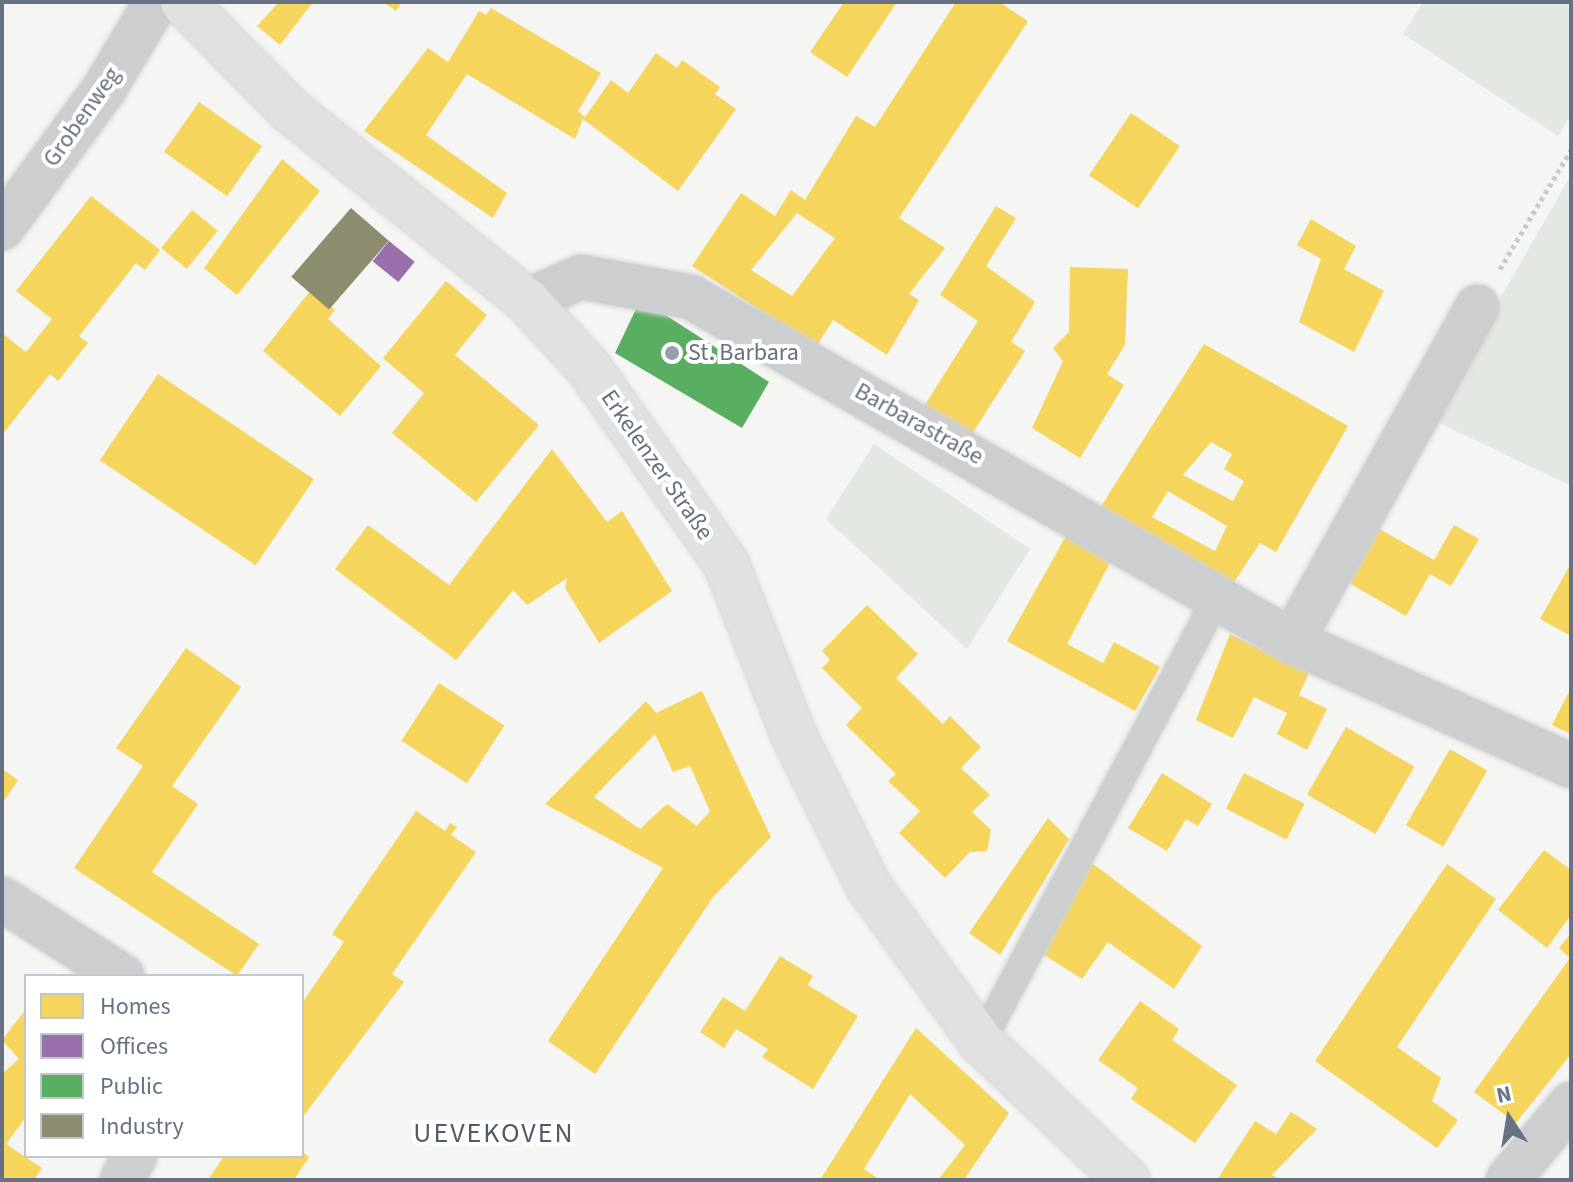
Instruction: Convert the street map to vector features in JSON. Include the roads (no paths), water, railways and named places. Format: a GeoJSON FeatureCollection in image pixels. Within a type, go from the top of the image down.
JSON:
{"type":"FeatureCollection","features":[{"type":"Feature","properties":{"kind":"main road","name":"Erkelenzer Straße"},"geometry":{"type":"LineString","coordinates":[[183,2],[291,111],[527,301],[588,367],[726,563],[843,844],[981,1042],[1127,1180]]}},
{"type":"Feature","properties":{"kind":"street","name":"Grobenweg"},"geometry":{"type":"LineString","coordinates":[[2,228],[104,89],[156,2]]}},
{"type":"Feature","properties":{"kind":"street","name":"Barbarastraße"},"geometry":{"type":"LineString","coordinates":[[527,301],[581,277],[691,297],[1292,641],[1571,766]]}},
{"type":"Feature","properties":{"kind":"street"},"geometry":{"type":"LineString","coordinates":[[1292,641],[1477,307]]}},
{"type":"Feature","properties":{"kind":"street"},"geometry":{"type":"LineString","coordinates":[[2,899],[119,974]]}},
{"type":"Feature","properties":{"kind":"street"},"geometry":{"type":"LineString","coordinates":[[1508,1180],[1571,1104]]}},
{"type":"Feature","properties":{"kind":"street"},"geometry":{"type":"LineString","coordinates":[[122,1180],[134,1158]]}},
{"type":"Feature","properties":{"kind":"lane"},"geometry":{"type":"LineString","coordinates":[[981,1042],[1216,600]]}},
{"type":"Feature","properties":{"kind":"place","name":"St. Barbara"},"geometry":{"type":"Point","coordinates":[672,353]}},
{"type":"Feature","properties":{"kind":"district","name":"UEVEKOVEN"},"geometry":{"type":"Point","coordinates":[494,1133]}}]}
